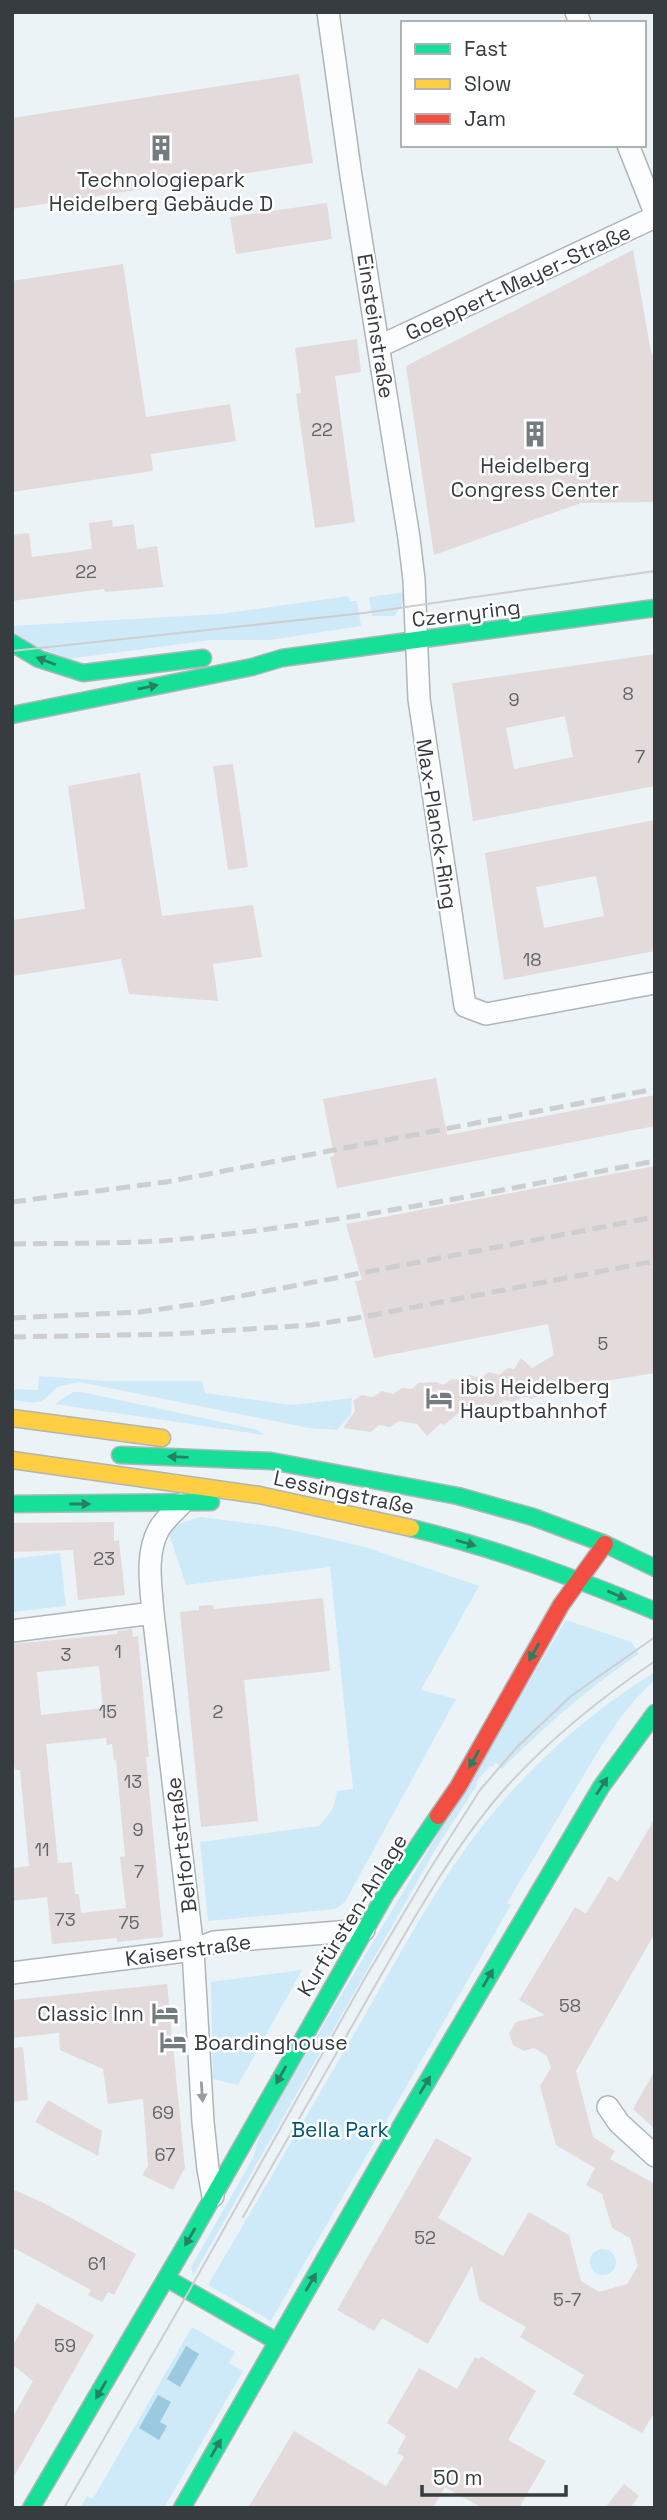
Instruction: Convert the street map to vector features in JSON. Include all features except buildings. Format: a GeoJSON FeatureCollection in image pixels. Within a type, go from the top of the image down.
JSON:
{"type":"FeatureCollection","features":[{"type":"Feature","properties":{"kind":"main road","name":"Czernyring"},"geometry":{"type":"LineString","coordinates":[[12,715],[252,667],[282,658],[655,608]]}},
{"type":"Feature","properties":{"kind":"main road","name":"Czernyring"},"geometry":{"type":"LineString","coordinates":[[12,643],[39,659],[83,673],[258,651],[282,658]]}},
{"type":"Feature","properties":{"kind":"main road","name":"Czernyring"},"geometry":{"type":"LineString","coordinates":[[26,696],[81,700]]}},
{"type":"Feature","properties":{"kind":"main road"},"geometry":{"type":"LineString","coordinates":[[12,1418],[158,1437],[271,1461]]}},
{"type":"Feature","properties":{"kind":"main road","name":"Lessingstraße"},"geometry":{"type":"LineString","coordinates":[[12,1459],[102,1456],[271,1461],[431,1490],[533,1517],[605,1544],[655,1568]]}},
{"type":"Feature","properties":{"kind":"main road","name":"Lessingstraße"},"geometry":{"type":"LineString","coordinates":[[12,1459],[201,1485],[382,1519],[404,1515],[579,1579],[655,1611]]}},
{"type":"Feature","properties":{"kind":"main road"},"geometry":{"type":"LineString","coordinates":[[404,1515],[431,1490]]}},
{"type":"Feature","properties":{"kind":"main road"},"geometry":{"type":"LineString","coordinates":[[12,1504],[284,1501]]}},
{"type":"Feature","properties":{"kind":"main road","name":"Kurfürsten-Anlage"},"geometry":{"type":"LineString","coordinates":[[32,2508],[364,1930],[391,1885],[458,1787],[561,1605],[605,1544]]}},
{"type":"Feature","properties":{"kind":"main road"},"geometry":{"type":"LineString","coordinates":[[182,2508],[276,2341],[601,1787],[655,1713]]}},
{"type":"Feature","properties":{"kind":"main road"},"geometry":{"type":"LineString","coordinates":[[166,2278],[276,2341]]}},
{"type":"Feature","properties":{"kind":"street","name":"Einsteinstraße"},"geometry":{"type":"LineString","coordinates":[[328,12],[351,176],[409,538],[416,641]]}},
{"type":"Feature","properties":{"kind":"street"},"geometry":{"type":"LineString","coordinates":[[629,147],[655,213]]}},
{"type":"Feature","properties":{"kind":"street","name":"Goeppert-Mayer-Straße"},"geometry":{"type":"LineString","coordinates":[[380,346],[655,213]]}},
{"type":"Feature","properties":{"kind":"street","name":"Max-Planck-Ring"},"geometry":{"type":"LineString","coordinates":[[416,641],[419,699],[465,1006]]}},
{"type":"Feature","properties":{"kind":"street"},"geometry":{"type":"LineString","coordinates":[[465,1006],[655,969]]}},
{"type":"Feature","properties":{"kind":"street"},"geometry":{"type":"LineString","coordinates":[[465,1006],[486,1014],[655,983]]}},
{"type":"Feature","properties":{"kind":"street","name":"Belfortstraße"},"geometry":{"type":"LineString","coordinates":[[181,1504],[160,1527],[151,1545],[153,1613],[193,1950],[204,2122],[213,2196]]}},
{"type":"Feature","properties":{"kind":"street"},"geometry":{"type":"LineString","coordinates":[[12,1631],[153,1613]]}},
{"type":"Feature","properties":{"kind":"street","name":"Kaiserstraße"},"geometry":{"type":"LineString","coordinates":[[12,1973],[193,1950],[214,1942],[364,1930]]}},
{"type":"Feature","properties":{"kind":"street"},"geometry":{"type":"LineString","coordinates":[[608,2107],[619,2123],[655,2156]]}},
{"type":"Feature","properties":{"kind":"green space"},"geometry":{"type":"Polygon","coordinates":[[[406,592],[402,605],[394,616],[372,616],[369,597],[406,592]]]}},
{"type":"Feature","properties":{"kind":"green space"},"geometry":{"type":"Polygon","coordinates":[[[349,596],[350,601],[357,601],[361,626],[270,640],[211,640],[68,659],[12,636],[12,626],[220,614],[349,596]]]}},
{"type":"Feature","properties":{"kind":"green space"},"geometry":{"type":"Polygon","coordinates":[[[39,1376],[105,1381],[202,1381],[205,1393],[291,1405],[352,1398],[351,1414],[337,1430],[309,1428],[79,1382],[57,1387],[42,1401],[12,1400],[12,1389],[38,1390],[39,1376]]]}},
{"type":"Feature","properties":{"kind":"green space"},"geometry":{"type":"Polygon","coordinates":[[[73,1392],[258,1430],[264,1435],[55,1404],[73,1392]]]}},
{"type":"Feature","properties":{"kind":"green space"},"geometry":{"type":"Polygon","coordinates":[[[200,1517],[278,1527],[365,1547],[479,1586],[421,1690],[456,1699],[345,1902],[335,1909],[208,1921],[200,1842],[319,1826],[331,1810],[337,1791],[353,1789],[330,1567],[186,1585],[167,1528],[200,1517]]]}},
{"type":"Feature","properties":{"kind":"green space"},"geometry":{"type":"Polygon","coordinates":[[[60,1553],[66,1606],[12,1612],[12,1559],[60,1553]]]}},
{"type":"Feature","properties":{"kind":"green space"},"geometry":{"type":"Polygon","coordinates":[[[566,1620],[631,1642],[639,1654],[568,1708],[502,1769],[496,1763],[490,1766],[476,1782],[477,1785],[437,1847],[193,2276],[191,2267],[253,2158],[261,2129],[566,1620]]]}},
{"type":"Feature","properties":{"kind":"green space","name":"Bella Park"},"geometry":{"type":"Polygon","coordinates":[[[655,1672],[655,1680],[631,1705],[600,1748],[507,1903],[511,1905],[271,2321],[208,2285],[408,1939],[463,1852],[504,1800],[550,1752],[601,1709],[655,1672]]]}},
{"type":"Feature","properties":{"kind":"green space"},"geometry":{"type":"Polygon","coordinates":[[[302,1970],[238,2085],[213,2079],[211,1982],[302,1970]]]}},
{"type":"Feature","properties":{"kind":"green space"},"geometry":{"type":"Polygon","coordinates":[[[603,2249],[612,2253],[616,2262],[612,2271],[603,2275],[594,2271],[590,2262],[594,2253],[603,2249]]]}},
{"type":"Feature","properties":{"kind":"green space"},"geometry":{"type":"Polygon","coordinates":[[[192,2327],[235,2352],[229,2363],[243,2371],[164,2508],[80,2508],[87,2496],[93,2499],[192,2327]]]}},
{"type":"Feature","properties":{"kind":"shaded area"},"geometry":{"type":"Polygon","coordinates":[[[186,2346],[199,2354],[180,2387],[167,2379],[186,2346]]]}},
{"type":"Feature","properties":{"kind":"shaded area"},"geometry":{"type":"Polygon","coordinates":[[[158,2395],[171,2402],[160,2422],[167,2426],[159,2440],[139,2428],[158,2395]]]}},
{"type":"Feature","properties":{"kind":"tram line"},"geometry":{"type":"LineString","coordinates":[[12,651],[364,613],[655,571]]}},
{"type":"Feature","properties":{"kind":"tram line"},"geometry":{"type":"LineString","coordinates":[[64,2508],[365,1978],[480,1790],[517,1747],[571,1696],[655,1637]]}},
{"type":"Feature","properties":{"kind":"tram line"},"geometry":{"type":"LineString","coordinates":[[243,2217],[403,1937],[470,1832],[509,1784],[561,1733],[655,1661]]}},
{"type":"Feature","properties":{"kind":"railway"},"geometry":{"type":"LineString","coordinates":[[12,1202],[166,1182],[655,1089]]}},
{"type":"Feature","properties":{"kind":"railway"},"geometry":{"type":"LineString","coordinates":[[12,1244],[112,1243],[233,1234],[414,1206],[655,1161]]}},
{"type":"Feature","properties":{"kind":"railway"},"geometry":{"type":"LineString","coordinates":[[12,1318],[140,1312],[204,1303],[655,1217]]}},
{"type":"Feature","properties":{"kind":"railway"},"geometry":{"type":"LineString","coordinates":[[12,1337],[173,1334],[311,1325],[655,1261]]}},
{"type":"Feature","properties":{"kind":"traffic: fast"},"geometry":{"type":"LineString","coordinates":[[12,715],[252,667],[282,658],[655,608]]}},
{"type":"Feature","properties":{"kind":"traffic: fast"},"geometry":{"type":"LineString","coordinates":[[12,643],[39,659],[83,673],[203,658]]}},
{"type":"Feature","properties":{"kind":"traffic: fast"},"geometry":{"type":"LineString","coordinates":[[120,1455],[271,1461],[458,1496],[533,1517],[605,1544],[655,1568]]}},
{"type":"Feature","properties":{"kind":"traffic: fast"},"geometry":{"type":"LineString","coordinates":[[12,1504],[211,1502]]}},
{"type":"Feature","properties":{"kind":"traffic: fast"},"geometry":{"type":"LineString","coordinates":[[411,1528],[534,1565],[655,1611]]}},
{"type":"Feature","properties":{"kind":"traffic: fast"},"geometry":{"type":"LineString","coordinates":[[182,2508],[401,2126],[601,1787],[655,1713]]}},
{"type":"Feature","properties":{"kind":"traffic: fast"},"geometry":{"type":"LineString","coordinates":[[31,2508],[189,2239],[385,1895],[438,1816]]}},
{"type":"Feature","properties":{"kind":"traffic: fast"},"geometry":{"type":"LineString","coordinates":[[166,2278],[276,2341]]}},
{"type":"Feature","properties":{"kind":"traffic: slow"},"geometry":{"type":"LineString","coordinates":[[12,1418],[162,1438]]}},
{"type":"Feature","properties":{"kind":"traffic: slow"},"geometry":{"type":"LineString","coordinates":[[12,1460],[259,1495],[411,1528]]}},
{"type":"Feature","properties":{"kind":"traffic: jam"},"geometry":{"type":"LineString","coordinates":[[438,1816],[458,1787],[561,1605],[605,1544]]}},
{"type":"Feature","properties":{"kind":"place","name":"Technologiepark Heidelberg Gebäude D"},"geometry":{"type":"Point","coordinates":[161,148]}},
{"type":"Feature","properties":{"kind":"place","name":"Heidelberg Congress Center"},"geometry":{"type":"Point","coordinates":[535,434]}},
{"type":"Feature","properties":{"kind":"place","name":"ibis Heidelberg Hauptbahnhof"},"geometry":{"type":"Point","coordinates":[439,1398]}},
{"type":"Feature","properties":{"kind":"place","name":"Classic Inn"},"geometry":{"type":"Point","coordinates":[165,2013]}},
{"type":"Feature","properties":{"kind":"place","name":"Boardinghouse"},"geometry":{"type":"Point","coordinates":[173,2042]}}]}
